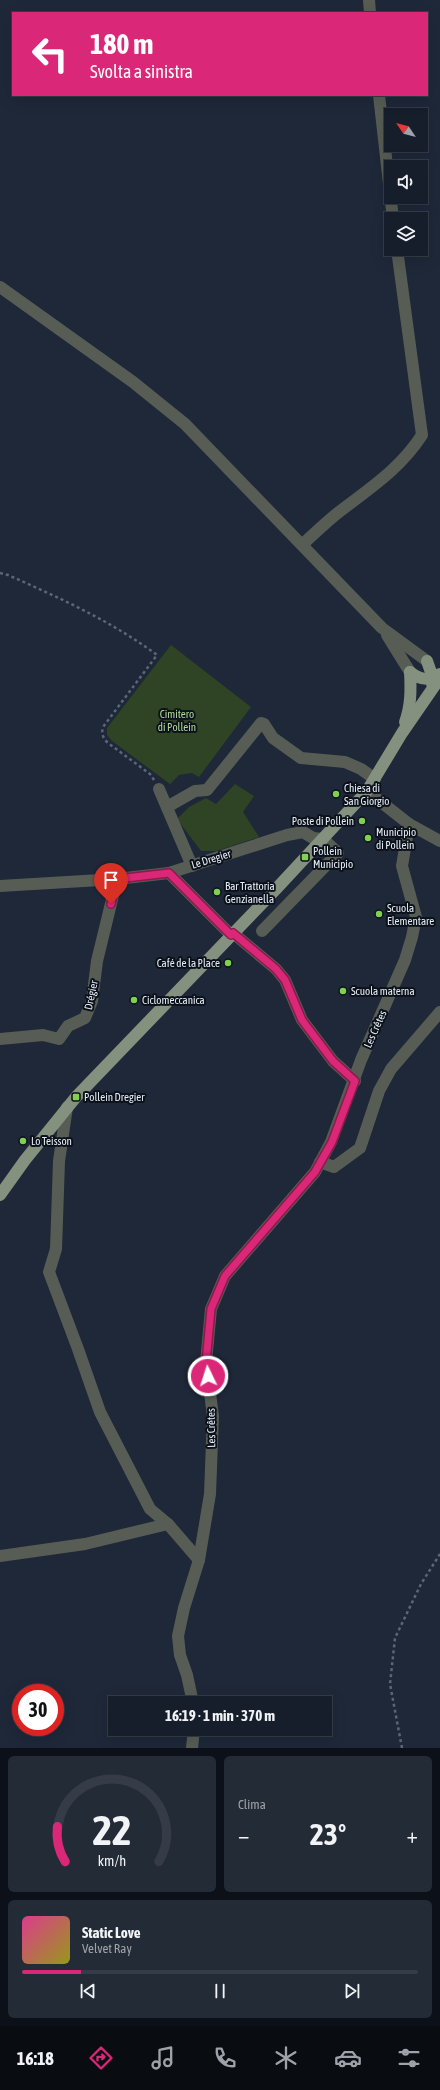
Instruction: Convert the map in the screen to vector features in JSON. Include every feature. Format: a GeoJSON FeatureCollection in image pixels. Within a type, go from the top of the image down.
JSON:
{"type":"FeatureCollection","features":[{"type":"Feature","properties":{"kind":"main road"},"geometry":{"type":"LineString","coordinates":[[426,660],[440,663]]}},
{"type":"Feature","properties":{"kind":"main road"},"geometry":{"type":"LineString","coordinates":[[426,660],[436,680]]}},
{"type":"Feature","properties":{"kind":"main road"},"geometry":{"type":"LineString","coordinates":[[410,672],[418,678],[436,680]]}},
{"type":"Feature","properties":{"kind":"main road"},"geometry":{"type":"LineString","coordinates":[[402,733],[409,711],[411,690],[410,672]]}},
{"type":"Feature","properties":{"kind":"main road"},"geometry":{"type":"LineString","coordinates":[[0,1195],[67,1106],[277,888],[367,791],[436,680]]}},
{"type":"Feature","properties":{"kind":"street"},"geometry":{"type":"LineString","coordinates":[[369,0],[370,12]]}},
{"type":"Feature","properties":{"kind":"street"},"geometry":{"type":"LineString","coordinates":[[379,96],[392,212]]}},
{"type":"Feature","properties":{"kind":"street"},"geometry":{"type":"LineString","coordinates":[[302,545],[339,512],[363,495],[393,470],[410,453],[422,435],[398,256]]}},
{"type":"Feature","properties":{"kind":"street"},"geometry":{"type":"LineString","coordinates":[[0,287],[133,382],[185,424],[382,628],[426,660]]}},
{"type":"Feature","properties":{"kind":"street"},"geometry":{"type":"LineString","coordinates":[[382,628],[410,672]]}},
{"type":"Feature","properties":{"kind":"street"},"geometry":{"type":"LineString","coordinates":[[168,806],[195,791],[207,790],[261,723],[264,724],[273,738],[301,758],[345,762],[361,769],[375,780]]}},
{"type":"Feature","properties":{"kind":"street"},"geometry":{"type":"LineString","coordinates":[[159,789],[168,806],[192,866]]}},
{"type":"Feature","properties":{"kind":"street"},"geometry":{"type":"LineString","coordinates":[[367,791],[409,824],[440,841]]}},
{"type":"Feature","properties":{"kind":"street","name":"Les Crêtes"},"geometry":{"type":"LineString","coordinates":[[192,1696],[187,1674],[180,1655],[178,1636],[184,1608],[199,1560],[210,1494],[213,1416],[206,1362],[211,1309],[225,1276],[315,1172],[332,1142],[355,1081],[361,1060],[405,960],[412,937],[416,917],[402,866],[409,824]]}},
{"type":"Feature","properties":{"kind":"street","name":"Le Dregier"},"geometry":{"type":"LineString","coordinates":[[0,886],[117,879],[169,873],[287,835],[304,832],[312,838],[323,839]]}},
{"type":"Feature","properties":{"kind":"street"},"geometry":{"type":"LineString","coordinates":[[262,931],[338,853],[323,839]]}},
{"type":"Feature","properties":{"kind":"street"},"geometry":{"type":"LineString","coordinates":[[169,873],[232,934],[276,969],[285,980],[302,1020],[333,1061],[355,1081]]}},
{"type":"Feature","properties":{"kind":"street","name":"Drégier"},"geometry":{"type":"LineString","coordinates":[[0,1039],[43,1035],[58,1040],[68,1026],[85,1018],[92,1001],[97,961],[117,879]]}},
{"type":"Feature","properties":{"kind":"street"},"geometry":{"type":"LineString","coordinates":[[277,888],[291,901]]}},
{"type":"Feature","properties":{"kind":"street"},"geometry":{"type":"LineString","coordinates":[[320,1162],[334,1167],[360,1148],[380,1091],[391,1069],[440,1012]]}},
{"type":"Feature","properties":{"kind":"street"},"geometry":{"type":"LineString","coordinates":[[67,1106],[59,1161],[56,1249],[48,1272],[78,1349],[100,1412],[150,1509],[168,1524],[199,1560]]}},
{"type":"Feature","properties":{"kind":"street"},"geometry":{"type":"LineString","coordinates":[[0,1556],[85,1544],[168,1524]]}},
{"type":"Feature","properties":{"kind":"street"},"geometry":{"type":"LineString","coordinates":[[192,1748],[193,1736]]}},
{"type":"Feature","properties":{"kind":"path"},"geometry":{"type":"LineString","coordinates":[[0,574],[8,575],[69,602],[131,636],[157,655],[103,727],[102,732],[108,743],[150,774],[159,789]]}},
{"type":"Feature","properties":{"kind":"path"},"geometry":{"type":"LineString","coordinates":[[402,1748],[390,1684],[395,1638],[421,1584],[440,1554]]}},
{"type":"Feature","properties":{"kind":"green space","name":"Cimitero di Pollein"},"geometry":{"type":"Polygon","coordinates":[[[171,645],[251,707],[199,777],[192,773],[179,775],[170,784],[112,741],[107,735],[107,728],[171,645]]]}},
{"type":"Feature","properties":{"kind":"green space"},"geometry":{"type":"Polygon","coordinates":[[[235,784],[254,796],[243,812],[259,837],[216,851],[201,851],[177,819],[189,807],[206,798],[216,804],[235,784]]]}},
{"type":"Feature","properties":{"kind":"place","name":"Chiesa di San Giorgio"},"geometry":{"type":"Point","coordinates":[336,794]}},
{"type":"Feature","properties":{"kind":"place","name":"Poste di Pollein"},"geometry":{"type":"Point","coordinates":[362,821]}},
{"type":"Feature","properties":{"kind":"place","name":"Municipio di Pollein"},"geometry":{"type":"Point","coordinates":[368,838]}},
{"type":"Feature","properties":{"kind":"place","name":"Pollein Municipio"},"geometry":{"type":"Point","coordinates":[305,857]}},
{"type":"Feature","properties":{"kind":"place","name":"Bar Trattoria Genzianella"},"geometry":{"type":"Point","coordinates":[217,892]}},
{"type":"Feature","properties":{"kind":"place","name":"Scuola Elementare"},"geometry":{"type":"Point","coordinates":[379,914]}},
{"type":"Feature","properties":{"kind":"place","name":"Café de la Place"},"geometry":{"type":"Point","coordinates":[228,963]}},
{"type":"Feature","properties":{"kind":"place","name":"Scuola materna"},"geometry":{"type":"Point","coordinates":[343,991]}},
{"type":"Feature","properties":{"kind":"place","name":"Ciclomeccanica"},"geometry":{"type":"Point","coordinates":[134,1000]}},
{"type":"Feature","properties":{"kind":"place","name":"Pollein Dregier"},"geometry":{"type":"Point","coordinates":[76,1097]}},
{"type":"Feature","properties":{"kind":"place","name":"Lo Teisson"},"geometry":{"type":"Point","coordinates":[23,1141]}},
{"type":"Feature","properties":{"kind":"route"},"geometry":{"type":"LineString","coordinates":[[111,904],[117,879],[169,873],[231,935],[233,933],[276,969],[285,980],[302,1020],[333,1061],[355,1081],[332,1142],[315,1172],[225,1276],[211,1309],[206,1362],[208,1376]]}}]}
